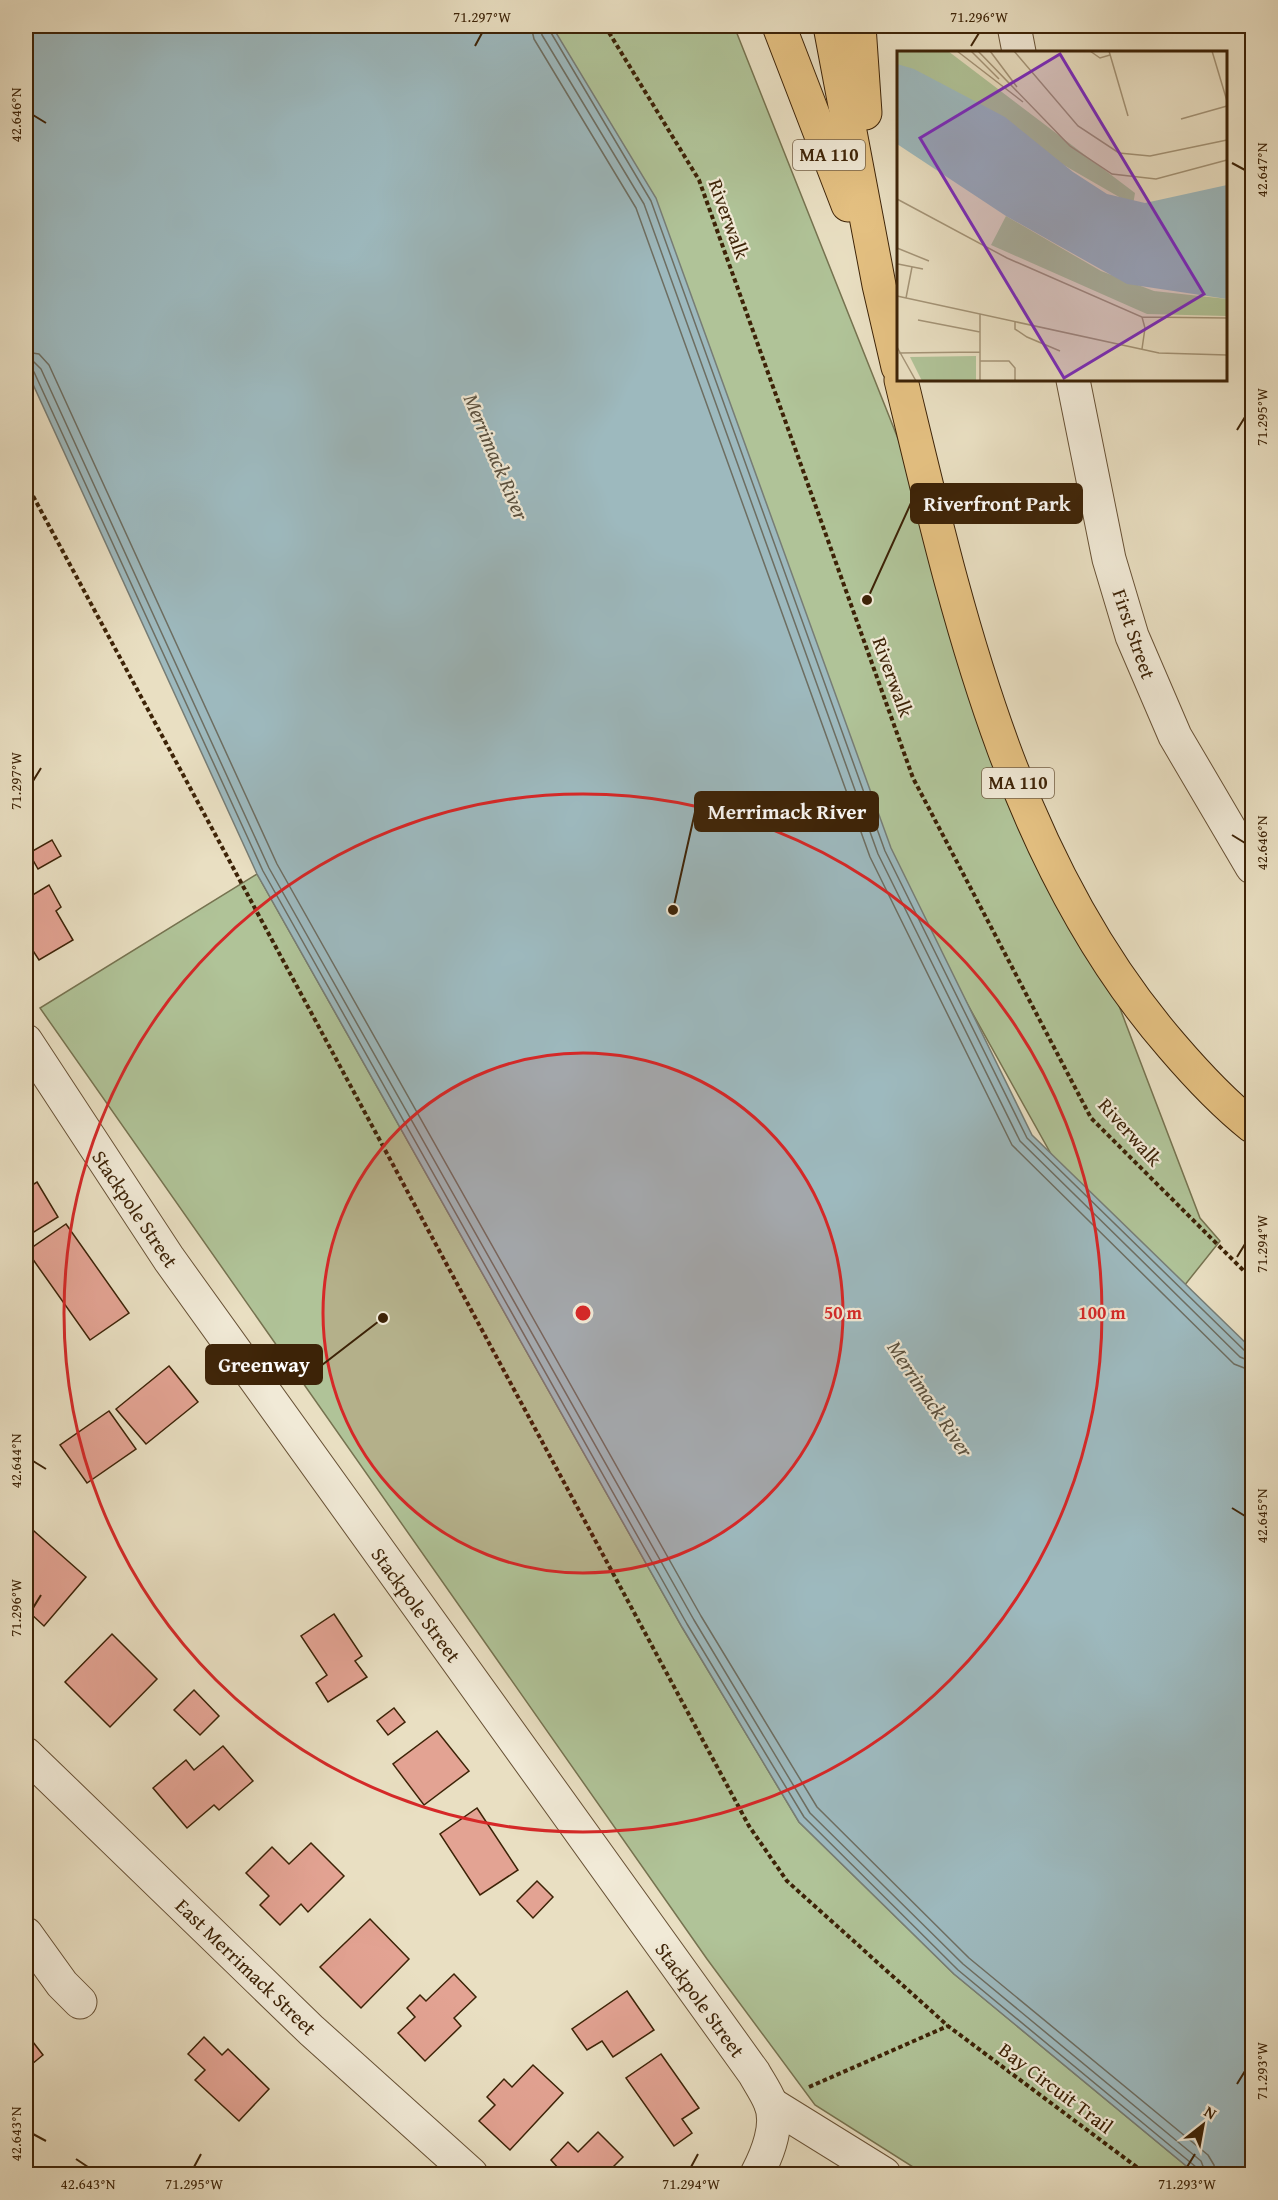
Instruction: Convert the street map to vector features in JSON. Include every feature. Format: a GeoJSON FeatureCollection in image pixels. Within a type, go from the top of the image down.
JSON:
{"type":"FeatureCollection","features":[{"type":"Feature","properties":{"kind":"main road","name":"MA 110"},"geometry":{"type":"LineString","coordinates":[[779,26],[879,285],[897,363]]}},
{"type":"Feature","properties":{"kind":"main road"},"geometry":{"type":"LineString","coordinates":[[798,26],[879,285]]}},
{"type":"Feature","properties":{"kind":"main road"},"geometry":{"type":"LineString","coordinates":[[830,26],[879,285]]}},
{"type":"Feature","properties":{"kind":"main road","name":"MA 110"},"geometry":{"type":"LineString","coordinates":[[859,26],[879,285]]}},
{"type":"Feature","properties":{"kind":"main road","name":"MA 110"},"geometry":{"type":"LineString","coordinates":[[901,381],[936,522],[974,659],[998,731],[1046,851],[1074,906],[1148,1019],[1192,1070],[1252,1126]]}},
{"type":"Feature","properties":{"kind":"street"},"geometry":{"type":"LineString","coordinates":[[1014,26],[1019,51]]}},
{"type":"Feature","properties":{"kind":"street","name":"First Street"},"geometry":{"type":"LineString","coordinates":[[1073,381],[1109,559],[1132,636],[1175,736],[1252,867]]}},
{"type":"Feature","properties":{"kind":"street","name":"Stackpole Street"},"geometry":{"type":"LineString","coordinates":[[26,1041],[169,1259],[754,2073],[771,2104],[773,2129],[765,2158],[757,2175]]}},
{"type":"Feature","properties":{"kind":"street","name":"East Merrimack Street"},"geometry":{"type":"LineString","coordinates":[[26,1754],[311,2030],[471,2175]]}},
{"type":"Feature","properties":{"kind":"street"},"geometry":{"type":"LineString","coordinates":[[26,1934],[62,1984],[80,2002]]}},
{"type":"Feature","properties":{"kind":"street"},"geometry":{"type":"LineString","coordinates":[[771,2104],[884,2175]]}},
{"type":"Feature","properties":{"kind":"path","name":"Riverwalk"},"geometry":{"type":"LineString","coordinates":[[605,26],[699,180],[913,778],[1091,1118],[1252,1278]]}},
{"type":"Feature","properties":{"kind":"path","name":"Bay Circuit Trail"},"geometry":{"type":"LineString","coordinates":[[26,483],[749,1826],[787,1881],[948,2026],[1146,2175]]}},
{"type":"Feature","properties":{"kind":"path"},"geometry":{"type":"LineString","coordinates":[[771,2104],[948,2026]]}},
{"type":"Feature","properties":{"kind":"green space"},"geometry":{"type":"Polygon","coordinates":[[[518,26],[734,26],[1013,728],[1200,1218],[1220,1241],[1160,1316],[1113,1265],[911,903],[518,26]]]}},
{"type":"Feature","properties":{"kind":"green space"},"geometry":{"type":"Polygon","coordinates":[[[257,874],[682,1627],[799,1822],[954,1974],[1196,2174],[924,2174],[815,2105],[707,1959],[40,1008],[257,874]]]}},
{"type":"Feature","properties":{"kind":"water"},"geometry":{"type":"Polygon","coordinates":[[[26,26],[552,26],[656,198],[891,848],[1032,1135],[1252,1349],[1252,2174],[1196,2174],[954,1974],[799,1822],[682,1627],[257,874],[26,369],[26,26]]]}},
{"type":"Feature","properties":{"kind":"building"},"geometry":{"type":"Polygon","coordinates":[[[52,840],[61,856],[38,869],[29,853],[52,840]]]}},
{"type":"Feature","properties":{"kind":"building"},"geometry":{"type":"Polygon","coordinates":[[[49,885],[61,907],[56,911],[73,940],[39,960],[26,940],[26,899],[49,885]]]}},
{"type":"Feature","properties":{"kind":"building"},"geometry":{"type":"Polygon","coordinates":[[[37,1182],[58,1217],[26,1237],[26,1189],[37,1182]]]}},
{"type":"Feature","properties":{"kind":"building"},"geometry":{"type":"Polygon","coordinates":[[[66,1224],[129,1313],[90,1340],[27,1251],[66,1224]]]}},
{"type":"Feature","properties":{"kind":"building"},"geometry":{"type":"Polygon","coordinates":[[[169,1366],[198,1402],[146,1444],[116,1409],[169,1366]]]}},
{"type":"Feature","properties":{"kind":"building"},"geometry":{"type":"Polygon","coordinates":[[[109,1411],[136,1449],[87,1483],[60,1445],[109,1411]]]}},
{"type":"Feature","properties":{"kind":"building"},"geometry":{"type":"Polygon","coordinates":[[[26,1524],[86,1577],[44,1626],[30,1613],[26,1618],[26,1524]]]}},
{"type":"Feature","properties":{"kind":"building"},"geometry":{"type":"Polygon","coordinates":[[[334,1614],[362,1656],[355,1661],[367,1677],[328,1702],[316,1683],[327,1675],[301,1636],[334,1614]]]}},
{"type":"Feature","properties":{"kind":"building"},"geometry":{"type":"Polygon","coordinates":[[[112,1634],[157,1679],[110,1727],[65,1682],[112,1634]]]}},
{"type":"Feature","properties":{"kind":"building"},"geometry":{"type":"Polygon","coordinates":[[[194,1690],[219,1716],[200,1735],[174,1710],[194,1690]]]}},
{"type":"Feature","properties":{"kind":"building"},"geometry":{"type":"Polygon","coordinates":[[[394,1708],[405,1722],[388,1735],[377,1721],[394,1708]]]}},
{"type":"Feature","properties":{"kind":"building"},"geometry":{"type":"Polygon","coordinates":[[[437,1731],[469,1771],[424,1805],[393,1764],[437,1731]]]}},
{"type":"Feature","properties":{"kind":"building"},"geometry":{"type":"Polygon","coordinates":[[[223,1746],[253,1781],[219,1810],[214,1805],[187,1828],[153,1788],[186,1760],[194,1770],[223,1746]]]}},
{"type":"Feature","properties":{"kind":"building"},"geometry":{"type":"Polygon","coordinates":[[[477,1808],[518,1870],[480,1895],[440,1834],[477,1808]]]}},
{"type":"Feature","properties":{"kind":"building"},"geometry":{"type":"Polygon","coordinates":[[[311,1843],[344,1876],[308,1912],[301,1904],[280,1925],[260,1905],[269,1896],[246,1873],[272,1847],[289,1864],[311,1843]]]}},
{"type":"Feature","properties":{"kind":"building"},"geometry":{"type":"Polygon","coordinates":[[[537,1881],[553,1897],[533,1918],[517,1901],[537,1881]]]}},
{"type":"Feature","properties":{"kind":"building"},"geometry":{"type":"Polygon","coordinates":[[[370,1919],[409,1959],[361,2008],[320,1967],[370,1919]]]}},
{"type":"Feature","properties":{"kind":"building"},"geometry":{"type":"Polygon","coordinates":[[[454,1974],[476,1997],[454,2018],[461,2026],[425,2061],[398,2033],[415,2017],[407,2008],[420,1995],[426,2001],[454,1974]]]}},
{"type":"Feature","properties":{"kind":"building"},"geometry":{"type":"Polygon","coordinates":[[[627,1991],[654,2030],[613,2057],[602,2041],[587,2050],[572,2029],[627,1991]]]}},
{"type":"Feature","properties":{"kind":"building"},"geometry":{"type":"Polygon","coordinates":[[[26,2033],[43,2055],[26,2069],[26,2033]]]}},
{"type":"Feature","properties":{"kind":"building"},"geometry":{"type":"Polygon","coordinates":[[[204,2037],[222,2055],[228,2049],[269,2089],[239,2121],[195,2080],[205,2070],[188,2054],[204,2037]]]}},
{"type":"Feature","properties":{"kind":"building"},"geometry":{"type":"Polygon","coordinates":[[[661,2054],[699,2108],[682,2119],[692,2133],[674,2146],[626,2078],[661,2054]]]}},
{"type":"Feature","properties":{"kind":"building"},"geometry":{"type":"Polygon","coordinates":[[[533,2065],[563,2093],[510,2150],[479,2121],[495,2105],[487,2097],[504,2079],[512,2087],[533,2065]]]}},
{"type":"Feature","properties":{"kind":"building"},"geometry":{"type":"Polygon","coordinates":[[[598,2132],[623,2157],[606,2174],[554,2174],[559,2169],[551,2160],[568,2142],[578,2152],[598,2132]]]}},
{"type":"Feature","properties":{"kind":"place","name":"Riverfront Park"},"geometry":{"type":"Point","coordinates":[867,600]}},
{"type":"Feature","properties":{"kind":"place","name":"Merrimack River"},"geometry":{"type":"Point","coordinates":[673,910]}},
{"type":"Feature","properties":{"kind":"place","name":"Greenway"},"geometry":{"type":"Point","coordinates":[383,1318]}}]}
